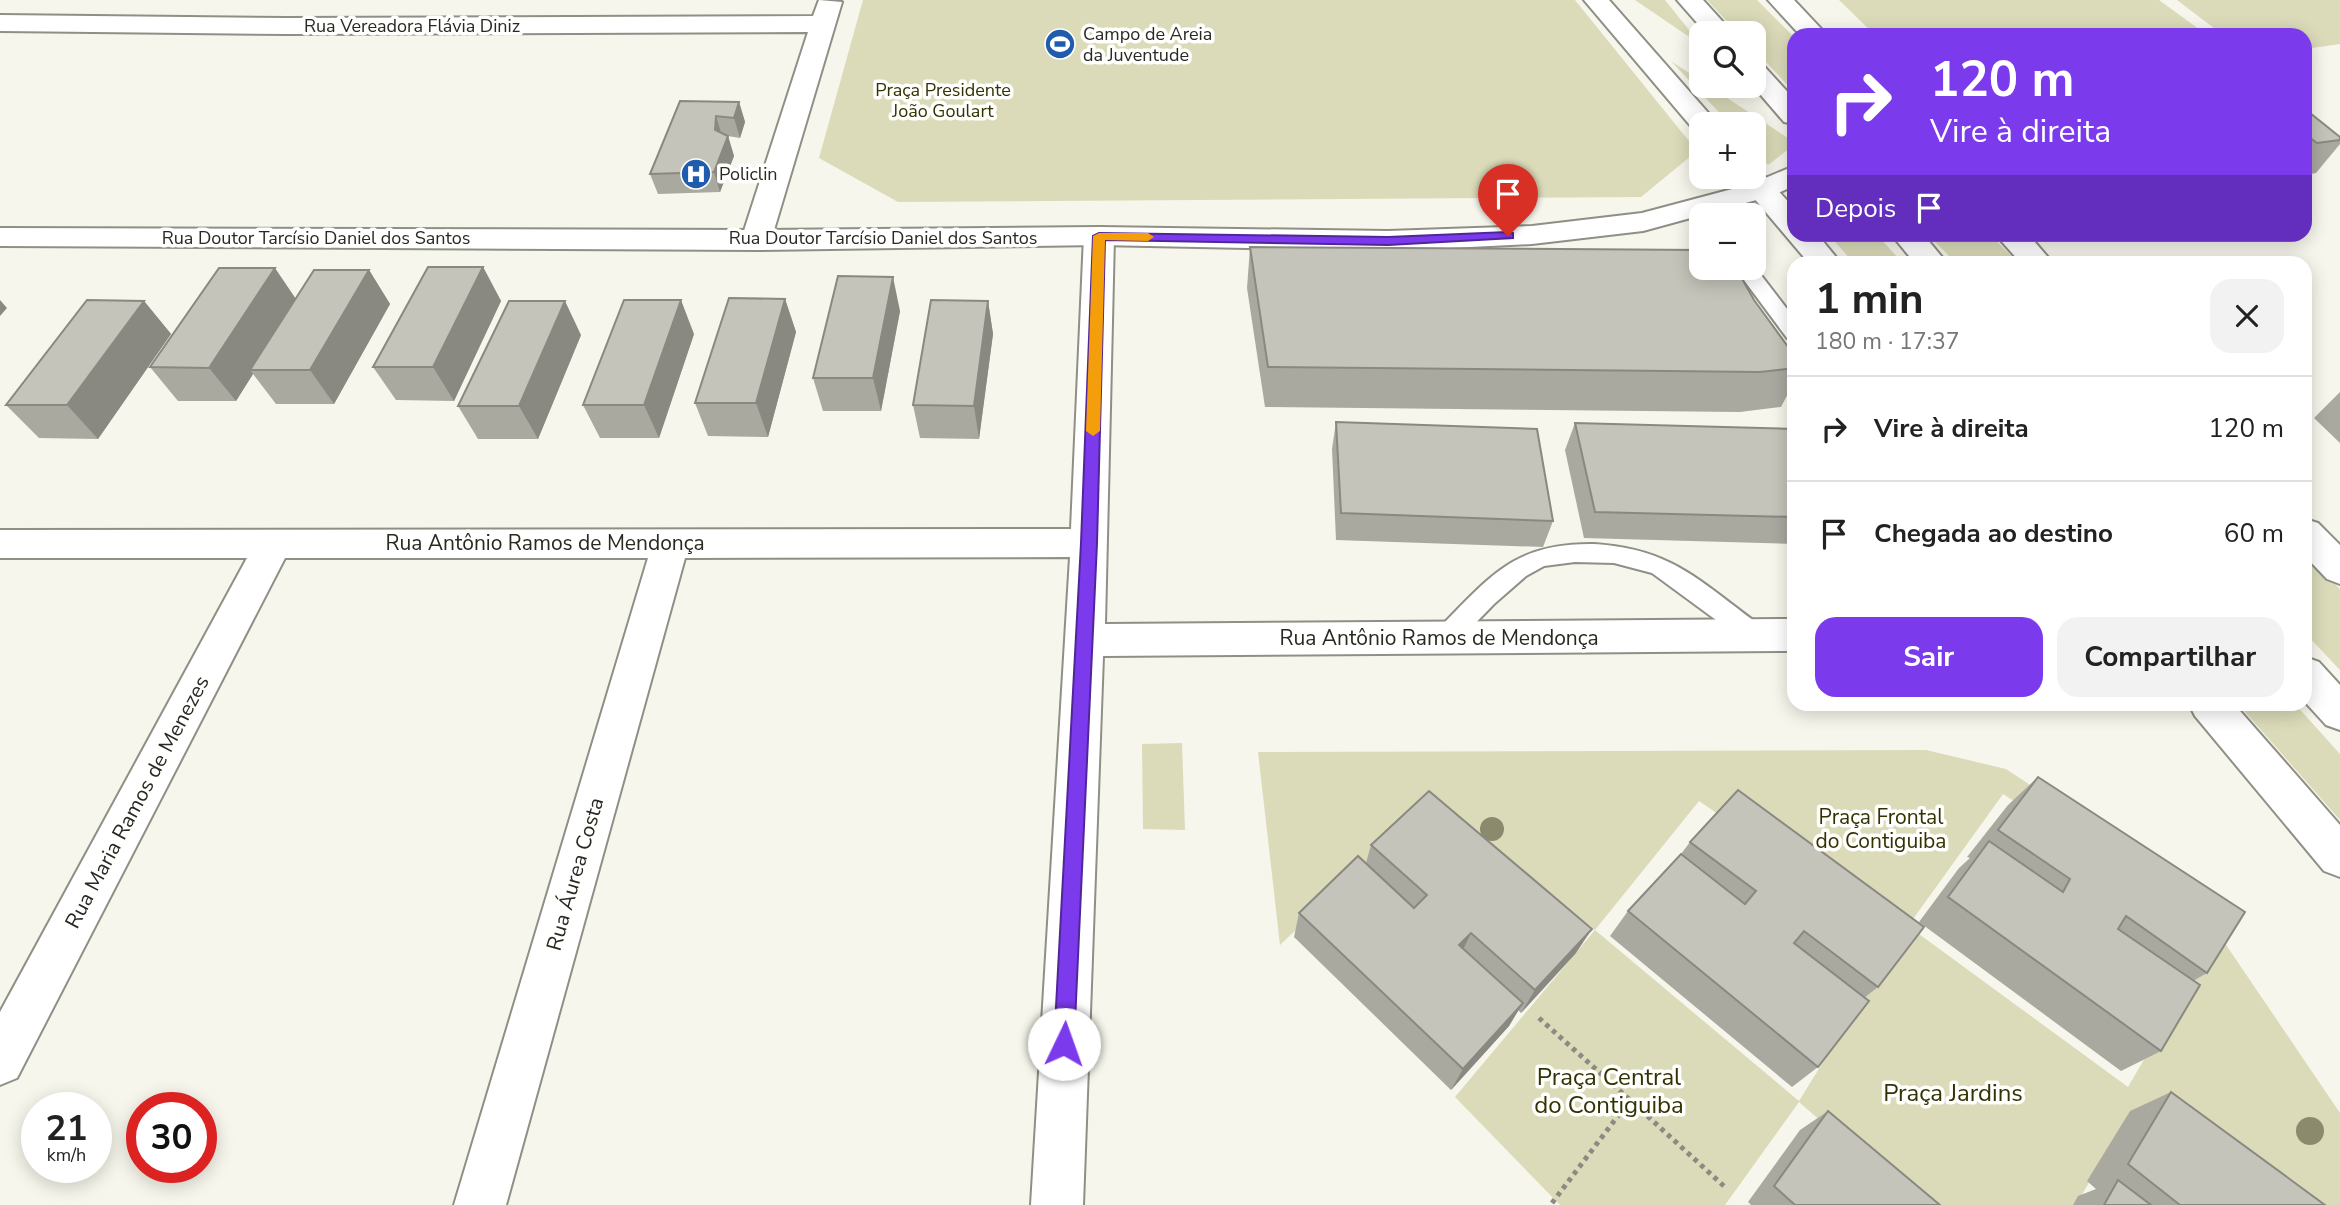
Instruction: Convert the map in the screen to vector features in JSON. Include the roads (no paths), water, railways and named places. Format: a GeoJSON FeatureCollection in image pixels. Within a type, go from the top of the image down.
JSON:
{"type":"FeatureCollection","features":[{"type":"Feature","properties":{"kind":"street"},"geometry":{"type":"LineString","coordinates":[[28,23],[51,0]]}},
{"type":"Feature","properties":{"kind":"street"},"geometry":{"type":"LineString","coordinates":[[287,26],[307,0]]}},
{"type":"Feature","properties":{"kind":"street"},"geometry":{"type":"LineString","coordinates":[[552,26],[567,0]]}},
{"type":"Feature","properties":{"kind":"street"},"geometry":{"type":"LineString","coordinates":[[1596,0],[1694,112]]}},
{"type":"Feature","properties":{"kind":"street"},"geometry":{"type":"LineString","coordinates":[[1689,0],[1709,21]]}},
{"type":"Feature","properties":{"kind":"street"},"geometry":{"type":"LineString","coordinates":[[1780,0],[1807,28]]}},
{"type":"Feature","properties":{"kind":"street"},"geometry":{"type":"LineString","coordinates":[[756,240],[827,12]]}},
{"type":"Feature","properties":{"kind":"street","name":"Rua Vereadora Flávia Diniz"},"geometry":{"type":"LineString","coordinates":[[0,23],[552,26],[827,12]]}},
{"type":"Feature","properties":{"kind":"street"},"geometry":{"type":"LineString","coordinates":[[1766,84],[1787,108]]}},
{"type":"Feature","properties":{"kind":"street","name":"Rua Doutor Tarcísio Daniel dos Santos"},"geometry":{"type":"LineString","coordinates":[[1766,181],[1787,176]]}},
{"type":"Feature","properties":{"kind":"street","name":"Rua Doutor Tarcísio Daniel dos Santos"},"geometry":{"type":"LineString","coordinates":[[1717,203],[1744,189]]}},
{"type":"Feature","properties":{"kind":"street"},"geometry":{"type":"LineString","coordinates":[[1760,189],[1787,219]]}},
{"type":"Feature","properties":{"kind":"street","name":"Rua Doutor Tarcísio Daniel dos Santos"},"geometry":{"type":"LineString","coordinates":[[0,237],[756,240],[1099,236],[1388,241],[1519,235],[1643,222],[1689,213]]}},
{"type":"Feature","properties":{"kind":"street"},"geometry":{"type":"LineString","coordinates":[[1057,1205],[1089,543],[1099,236]]}},
{"type":"Feature","properties":{"kind":"street"},"geometry":{"type":"LineString","coordinates":[[1807,242],[1820,256]]}},
{"type":"Feature","properties":{"kind":"street"},"geometry":{"type":"LineString","coordinates":[[1913,242],[1926,256]]}},
{"type":"Feature","properties":{"kind":"street"},"geometry":{"type":"LineString","coordinates":[[2018,242],[2032,256]]}},
{"type":"Feature","properties":{"kind":"street"},"geometry":{"type":"LineString","coordinates":[[2312,540],[2340,569]]}},
{"type":"Feature","properties":{"kind":"street","name":"Rua Áurea Costa"},"geometry":{"type":"LineString","coordinates":[[480,1205],[671,542]]}},
{"type":"Feature","properties":{"kind":"street","name":"Rua Maria Ramos de Menezes"},"geometry":{"type":"LineString","coordinates":[[0,1061],[274,543]]}},
{"type":"Feature","properties":{"kind":"street","name":"Rua Antônio Ramos de Mendonça"},"geometry":{"type":"LineString","coordinates":[[0,544],[1089,543]]}},
{"type":"Feature","properties":{"kind":"street","name":"Rua Antônio Ramos de Mendonça"},"geometry":{"type":"LineString","coordinates":[[1084,640],[1787,635]]}},
{"type":"Feature","properties":{"kind":"street"},"geometry":{"type":"LineString","coordinates":[[2312,682],[2340,713]]}},
{"type":"Feature","properties":{"kind":"street"},"geometry":{"type":"LineString","coordinates":[[2215,711],[2340,857]]}},
{"type":"Feature","properties":{"kind":"lane"},"geometry":{"type":"LineString","coordinates":[[1754,280],[1787,324]]}},
{"type":"Feature","properties":{"kind":"lane"},"geometry":{"type":"LineString","coordinates":[[1446,638],[1491,592],[1530,561],[1576,551],[1631,557],[1658,565],[1755,635]]}},
{"type":"Feature","properties":{"kind":"place","name":"Campo de Areia da Juventude"},"geometry":{"type":"Point","coordinates":[1060,44]}},
{"type":"Feature","properties":{"kind":"place","name":"Policlin"},"geometry":{"type":"Point","coordinates":[696,174]}},
{"type":"Feature","properties":{"kind":"park label","name":"Praça Presidente João Goulart"},"geometry":{"type":"Point","coordinates":[943,100]}},
{"type":"Feature","properties":{"kind":"park label","name":"Praça Frontal do Contiguiba"},"geometry":{"type":"Point","coordinates":[1881,829]}},
{"type":"Feature","properties":{"kind":"park label","name":"Praça Central do Contiguiba"},"geometry":{"type":"Point","coordinates":[1609,1091]}},
{"type":"Feature","properties":{"kind":"park label","name":"Praça Jardins"},"geometry":{"type":"Point","coordinates":[1953,1093]}}]}
